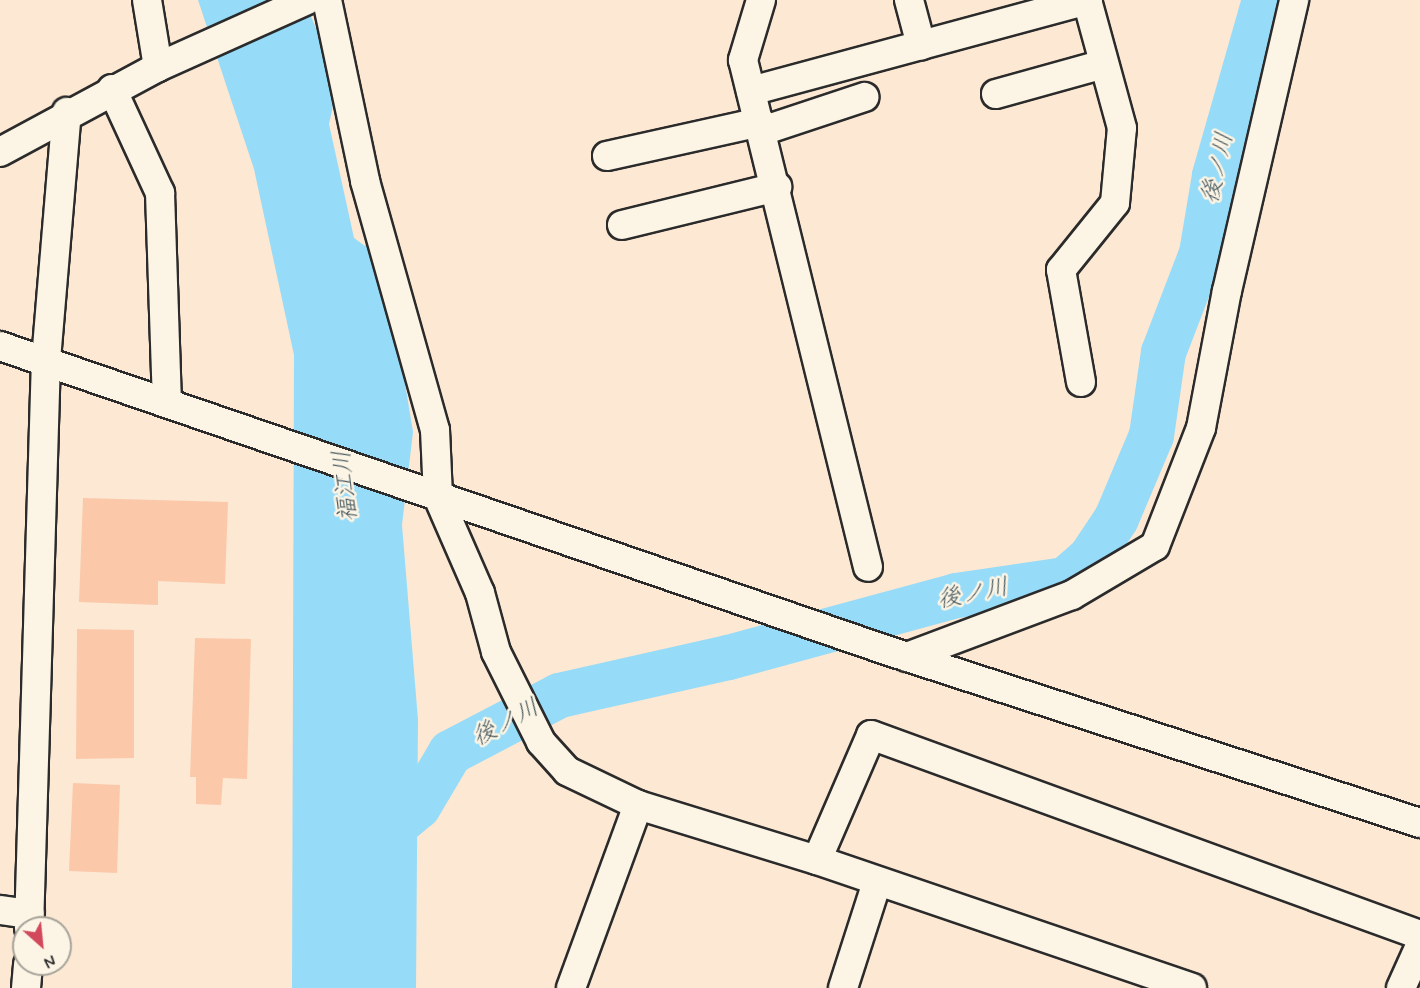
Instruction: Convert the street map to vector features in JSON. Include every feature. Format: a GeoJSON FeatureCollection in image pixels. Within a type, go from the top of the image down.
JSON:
{"type":"FeatureCollection","features":[{"type":"Feature","properties":{"kind":"street"},"geometry":{"type":"LineString","coordinates":[[147,0],[167,62]]}},
{"type":"Feature","properties":{"kind":"street"},"geometry":{"type":"LineString","coordinates":[[0,152],[67,112],[112,89],[307,0]]}},
{"type":"Feature","properties":{"kind":"street"},"geometry":{"type":"LineString","coordinates":[[327,0],[365,181],[435,430],[438,497],[480,593],[496,652],[541,742],[567,771],[638,805],[817,860],[1192,988]]}},
{"type":"Feature","properties":{"kind":"street"},"geometry":{"type":"LineString","coordinates":[[761,0],[743,60],[777,187],[868,567]]}},
{"type":"Feature","properties":{"kind":"street"},"geometry":{"type":"LineString","coordinates":[[909,0],[921,45]]}},
{"type":"Feature","properties":{"kind":"street"},"geometry":{"type":"LineString","coordinates":[[752,91],[1088,0],[1122,128],[1115,203],[1061,270],[1081,382]]}},
{"type":"Feature","properties":{"kind":"street"},"geometry":{"type":"LineString","coordinates":[[907,657],[1072,595],[1155,546],[1202,428],[1227,291],[1294,0]]}},
{"type":"Feature","properties":{"kind":"street"},"geometry":{"type":"LineString","coordinates":[[996,94],[1104,64]]}},
{"type":"Feature","properties":{"kind":"street"},"geometry":{"type":"LineString","coordinates":[[112,89],[160,193],[167,403]]}},
{"type":"Feature","properties":{"kind":"street"},"geometry":{"type":"LineString","coordinates":[[607,156],[761,126],[864,97]]}},
{"type":"Feature","properties":{"kind":"street"},"geometry":{"type":"LineString","coordinates":[[30,916],[46,360],[67,112]]}},
{"type":"Feature","properties":{"kind":"street"},"geometry":{"type":"LineString","coordinates":[[622,225],[777,187]]}},
{"type":"Feature","properties":{"kind":"street"},"geometry":{"type":"LineString","coordinates":[[0,346],[907,657],[1420,823]]}},
{"type":"Feature","properties":{"kind":"street"},"geometry":{"type":"LineString","coordinates":[[817,860],[871,735],[1420,935]]}},
{"type":"Feature","properties":{"kind":"street"},"geometry":{"type":"LineString","coordinates":[[571,988],[638,805]]}},
{"type":"Feature","properties":{"kind":"street"},"geometry":{"type":"LineString","coordinates":[[843,988],[878,882]]}},
{"type":"Feature","properties":{"kind":"street"},"geometry":{"type":"LineString","coordinates":[[0,910],[16,916]]}},
{"type":"Feature","properties":{"kind":"street"},"geometry":{"type":"LineString","coordinates":[[1401,988],[1420,946]]}},
{"type":"Feature","properties":{"kind":"water","name":"福江川"},"geometry":{"type":"Polygon","coordinates":[[[198,0],[304,0],[321,40],[335,97],[329,124],[354,238],[365,246],[369,229],[391,299],[413,432],[402,525],[418,720],[416,988],[292,988],[294,355],[254,169],[198,0]]]}},
{"type":"Feature","properties":{"kind":"building"},"geometry":{"type":"Polygon","coordinates":[[[83,498],[228,502],[225,584],[158,581],[158,605],[79,602],[83,498]]]}},
{"type":"Feature","properties":{"kind":"building"},"geometry":{"type":"Polygon","coordinates":[[[77,629],[134,630],[134,758],[76,759],[77,629]]]}},
{"type":"Feature","properties":{"kind":"building"},"geometry":{"type":"Polygon","coordinates":[[[195,638],[251,639],[247,779],[223,778],[221,805],[196,804],[196,777],[190,777],[195,638]]]}},
{"type":"Feature","properties":{"kind":"building"},"geometry":{"type":"Polygon","coordinates":[[[73,783],[120,785],[117,873],[69,871],[73,783]]]}},
{"type":"Feature","properties":{"kind":"waterway","name":"後ノ川"},"geometry":{"type":"LineString","coordinates":[[370,846],[418,806],[450,752],[559,695],[728,657],[956,595],[1065,579],[1090,557],[1116,518],[1151,435],[1163,352],[1201,253],[1214,175],[1264,0]]}}]}
